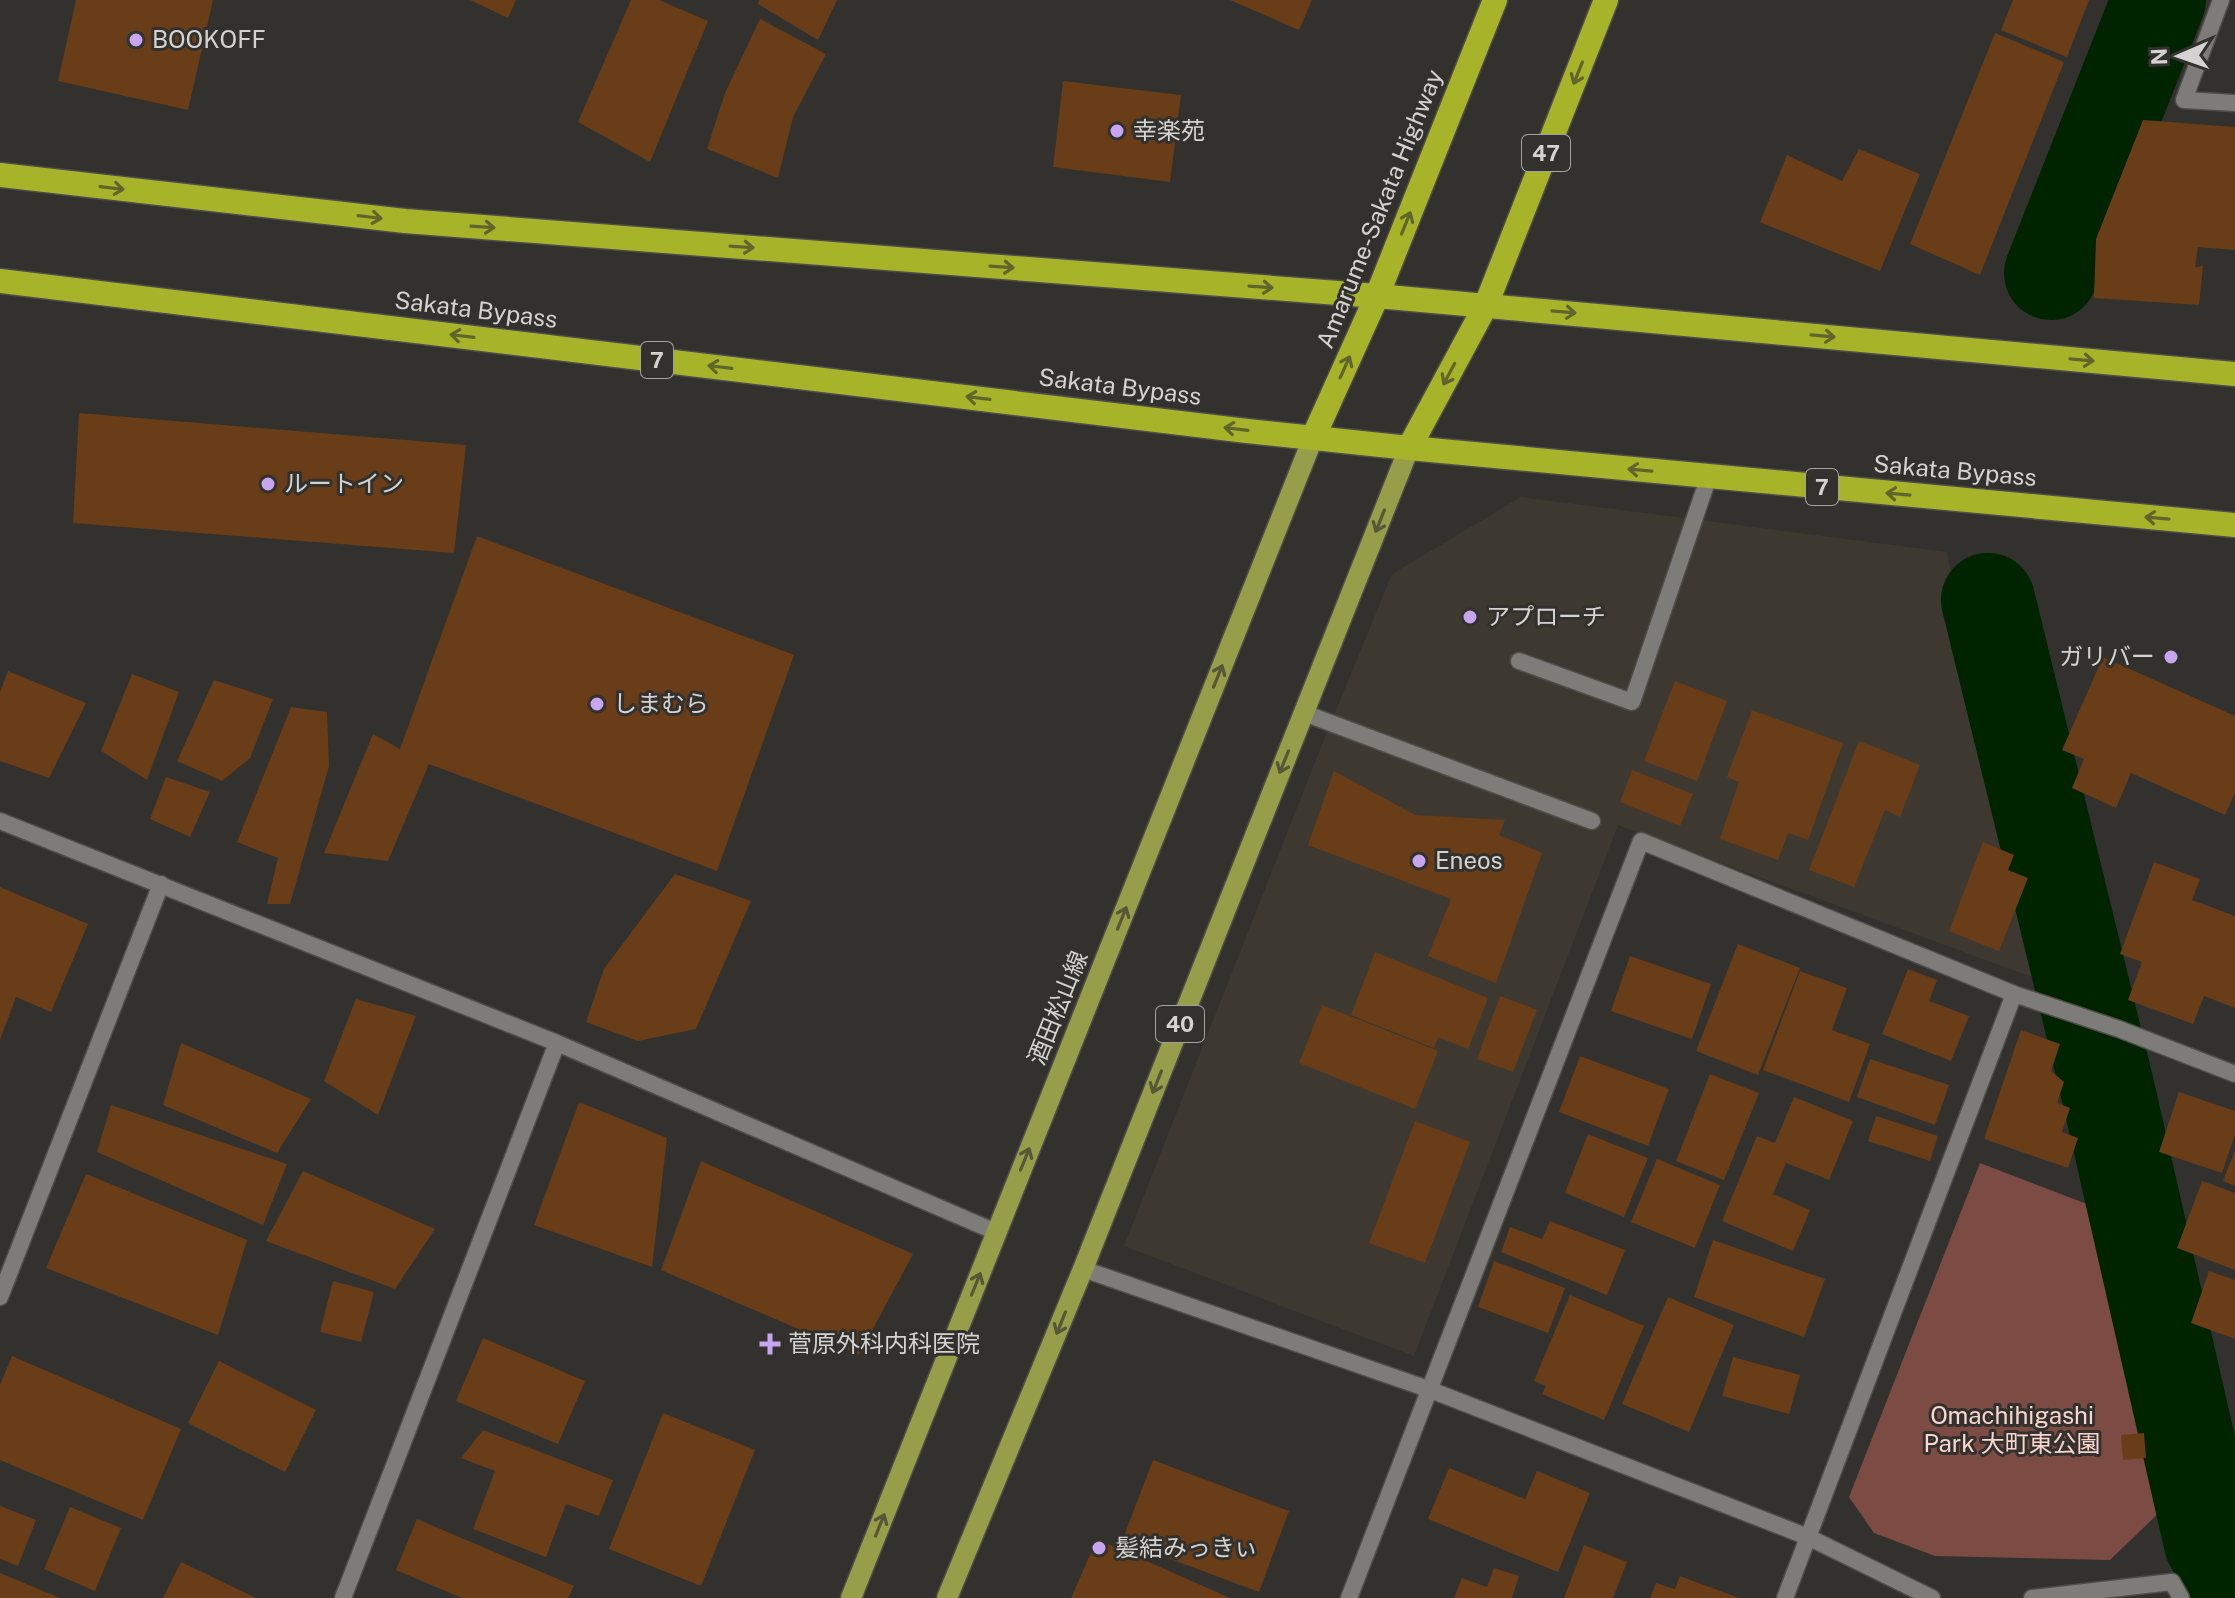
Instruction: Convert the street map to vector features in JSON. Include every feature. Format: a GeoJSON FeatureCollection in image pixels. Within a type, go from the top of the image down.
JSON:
{"type":"FeatureCollection","features":[{"type":"Feature","properties":{"kind":"highway","name":"Amarume-Sakata Highway"},"geometry":{"type":"LineString","coordinates":[[1313,438],[1377,296],[1495,0]]}},
{"type":"Feature","properties":{"kind":"highway","name":"47"},"geometry":{"type":"LineString","coordinates":[[1409,448],[1486,305],[1606,0]]}},
{"type":"Feature","properties":{"kind":"highway"},"geometry":{"type":"LineString","coordinates":[[0,175],[405,221],[1486,305],[2235,374]]}},
{"type":"Feature","properties":{"kind":"highway","name":"Sakata Bypass"},"geometry":{"type":"LineString","coordinates":[[0,281],[1313,438],[2235,525]]}},
{"type":"Feature","properties":{"kind":"main road","name":"酒田松山線"},"geometry":{"type":"LineString","coordinates":[[851,1598],[1313,438]]}},
{"type":"Feature","properties":{"kind":"main road","name":"40"},"geometry":{"type":"LineString","coordinates":[[947,1598],[1083,1269],[1409,448]]}},
{"type":"Feature","properties":{"kind":"street"},"geometry":{"type":"LineString","coordinates":[[2221,0],[2184,100],[2235,103]]}},
{"type":"Feature","properties":{"kind":"street"},"geometry":{"type":"LineString","coordinates":[[1519,661],[1632,702],[1709,476]]}},
{"type":"Feature","properties":{"kind":"street"},"geometry":{"type":"LineString","coordinates":[[1304,713],[1592,821]]}},
{"type":"Feature","properties":{"kind":"street"},"geometry":{"type":"LineString","coordinates":[[0,821],[557,1043],[996,1232]]}},
{"type":"Feature","properties":{"kind":"street"},"geometry":{"type":"LineString","coordinates":[[1349,1598],[1641,841],[2014,994],[2119,1029],[2235,1074]]}},
{"type":"Feature","properties":{"kind":"street"},"geometry":{"type":"LineString","coordinates":[[0,1297],[161,884]]}},
{"type":"Feature","properties":{"kind":"street"},"geometry":{"type":"LineString","coordinates":[[1785,1598],[2014,994]]}},
{"type":"Feature","properties":{"kind":"street"},"geometry":{"type":"LineString","coordinates":[[343,1598],[557,1043]]}},
{"type":"Feature","properties":{"kind":"street"},"geometry":{"type":"LineString","coordinates":[[1083,1269],[1428,1389],[1808,1537],[1932,1598]]}},
{"type":"Feature","properties":{"kind":"street"},"geometry":{"type":"LineString","coordinates":[[2032,1598],[2172,1582],[2181,1598]]}},
{"type":"Feature","properties":{"kind":"shaded area"},"geometry":{"type":"Polygon","coordinates":[[[1521,497],[1947,552],[2032,977],[1618,825],[1414,1356],[1124,1246],[1392,574],[1521,497]]]}},
{"type":"Feature","properties":{"kind":"green space","name":"Omachihigashi Park 大町東公園"},"geometry":{"type":"Polygon","coordinates":[[[1980,1163],[2092,1206],[2163,1509],[2110,1560],[1935,1556],[1874,1533],[1849,1497],[1980,1163]]]}},
{"type":"Feature","properties":{"kind":"building","name":"BOOKOFF"},"geometry":{"type":"Polygon","coordinates":[[[76,0],[213,0],[188,110],[58,81],[76,0]]]}},
{"type":"Feature","properties":{"kind":"building"},"geometry":{"type":"Polygon","coordinates":[[[470,0],[516,0],[508,18],[470,0]]]}},
{"type":"Feature","properties":{"kind":"building"},"geometry":{"type":"Polygon","coordinates":[[[631,0],[659,0],[708,21],[650,162],[578,122],[631,0]]]}},
{"type":"Feature","properties":{"kind":"building"},"geometry":{"type":"Polygon","coordinates":[[[759,0],[837,0],[818,40],[758,4],[759,0]]]}},
{"type":"Feature","properties":{"kind":"building"},"geometry":{"type":"Polygon","coordinates":[[[1230,0],[1312,0],[1299,30],[1230,0]]]}},
{"type":"Feature","properties":{"kind":"building"},"geometry":{"type":"Polygon","coordinates":[[[2013,0],[2089,0],[2067,57],[2001,30],[2013,0]]]}},
{"type":"Feature","properties":{"kind":"building"},"geometry":{"type":"Polygon","coordinates":[[[760,19],[826,54],[793,117],[778,178],[707,149],[725,93],[760,19]]]}},
{"type":"Feature","properties":{"kind":"building"},"geometry":{"type":"Polygon","coordinates":[[[1995,33],[2064,62],[1980,275],[1910,244],[1995,33]]]}},
{"type":"Feature","properties":{"kind":"building","name":"幸楽苑"},"geometry":{"type":"Polygon","coordinates":[[[1063,81],[1181,95],[1170,182],[1053,167],[1063,81]]]}},
{"type":"Feature","properties":{"kind":"building"},"geometry":{"type":"Polygon","coordinates":[[[2143,120],[2235,127],[2235,250],[2198,247],[2195,267],[2203,266],[2199,305],[2094,298],[2096,239],[2143,120]]]}},
{"type":"Feature","properties":{"kind":"building"},"geometry":{"type":"Polygon","coordinates":[[[1859,149],[1920,174],[1880,271],[1760,222],[1787,155],[1842,181],[1859,149]]]}},
{"type":"Feature","properties":{"kind":"building","name":"ルートイン"},"geometry":{"type":"Polygon","coordinates":[[[79,413],[466,445],[454,553],[73,523],[79,413]]]}},
{"type":"Feature","properties":{"kind":"building","name":"しまむら"},"geometry":{"type":"Polygon","coordinates":[[[477,536],[794,655],[717,871],[429,764],[388,861],[324,853],[373,734],[400,749],[477,536]]]}},
{"type":"Feature","properties":{"kind":"building"},"geometry":{"type":"Polygon","coordinates":[[[2103,657],[2235,716],[2235,793],[2225,815],[2131,773],[2116,808],[2072,788],[2084,759],[2062,750],[2103,657]]]}},
{"type":"Feature","properties":{"kind":"building"},"geometry":{"type":"Polygon","coordinates":[[[8,671],[86,703],[49,778],[0,761],[0,692],[8,671]]]}},
{"type":"Feature","properties":{"kind":"building"},"geometry":{"type":"Polygon","coordinates":[[[132,674],[179,692],[147,780],[101,751],[132,674]]]}},
{"type":"Feature","properties":{"kind":"building"},"geometry":{"type":"Polygon","coordinates":[[[214,680],[273,699],[250,758],[222,781],[177,761],[214,680]]]}},
{"type":"Feature","properties":{"kind":"building"},"geometry":{"type":"Polygon","coordinates":[[[1675,681],[1727,701],[1697,781],[1644,761],[1675,681]]]}},
{"type":"Feature","properties":{"kind":"building"},"geometry":{"type":"Polygon","coordinates":[[[291,707],[327,712],[329,766],[290,904],[267,904],[278,858],[237,842],[291,707]]]}},
{"type":"Feature","properties":{"kind":"building"},"geometry":{"type":"Polygon","coordinates":[[[1752,710],[1843,743],[1808,840],[1788,833],[1778,860],[1720,839],[1739,782],[1727,777],[1752,710]]]}},
{"type":"Feature","properties":{"kind":"building"},"geometry":{"type":"Polygon","coordinates":[[[1859,741],[1920,765],[1900,817],[1885,810],[1854,887],[1809,870],[1859,741]]]}},
{"type":"Feature","properties":{"kind":"building"},"geometry":{"type":"Polygon","coordinates":[[[1632,770],[1693,794],[1680,826],[1620,802],[1632,770]]]}},
{"type":"Feature","properties":{"kind":"building"},"geometry":{"type":"Polygon","coordinates":[[[1334,771],[1415,815],[1505,820],[1499,835],[1542,853],[1496,983],[1428,956],[1451,899],[1308,845],[1334,771]]]}},
{"type":"Feature","properties":{"kind":"building"},"geometry":{"type":"Polygon","coordinates":[[[166,777],[210,792],[190,837],[150,819],[166,777]]]}},
{"type":"Feature","properties":{"kind":"building"},"geometry":{"type":"Polygon","coordinates":[[[1983,842],[2014,855],[2008,870],[2028,878],[1999,951],[1949,931],[1983,842]]]}},
{"type":"Feature","properties":{"kind":"building"},"geometry":{"type":"Polygon","coordinates":[[[2154,862],[2200,879],[2192,900],[2235,916],[2235,1008],[2204,996],[2193,1024],[2128,1000],[2142,962],[2120,954],[2154,862]]]}},
{"type":"Feature","properties":{"kind":"building"},"geometry":{"type":"Polygon","coordinates":[[[675,874],[751,901],[696,1029],[638,1041],[586,1022],[604,969],[675,874]]]}},
{"type":"Feature","properties":{"kind":"building"},"geometry":{"type":"Polygon","coordinates":[[[0,887],[88,924],[51,1012],[16,997],[0,1040],[0,887]]]}},
{"type":"Feature","properties":{"kind":"building"},"geometry":{"type":"Polygon","coordinates":[[[1738,944],[1800,968],[1758,1075],[1696,1051],[1738,944]]]}},
{"type":"Feature","properties":{"kind":"building"},"geometry":{"type":"Polygon","coordinates":[[[1375,952],[1488,998],[1468,1049],[1438,1037],[1434,1048],[1351,1015],[1375,952]]]}},
{"type":"Feature","properties":{"kind":"building"},"geometry":{"type":"Polygon","coordinates":[[[1630,956],[1711,984],[1692,1039],[1611,1011],[1630,956]]]}},
{"type":"Feature","properties":{"kind":"building"},"geometry":{"type":"Polygon","coordinates":[[[1908,969],[1937,980],[1929,1001],[1969,1016],[1951,1061],[1882,1034],[1908,969]]]}},
{"type":"Feature","properties":{"kind":"building"},"geometry":{"type":"Polygon","coordinates":[[[1800,971],[1847,988],[1832,1030],[1870,1044],[1849,1102],[1763,1070],[1800,971]]]}},
{"type":"Feature","properties":{"kind":"building"},"geometry":{"type":"Polygon","coordinates":[[[1500,996],[1537,1010],[1513,1072],[1477,1059],[1500,996]]]}},
{"type":"Feature","properties":{"kind":"building"},"geometry":{"type":"Polygon","coordinates":[[[356,999],[416,1016],[378,1115],[324,1081],[356,999]]]}},
{"type":"Feature","properties":{"kind":"building"},"geometry":{"type":"Polygon","coordinates":[[[1322,1005],[1438,1051],[1415,1109],[1299,1063],[1322,1005]]]}},
{"type":"Feature","properties":{"kind":"building"},"geometry":{"type":"Polygon","coordinates":[[[2021,1030],[2060,1044],[2051,1071],[2064,1082],[2057,1103],[2070,1108],[2062,1132],[2078,1138],[2068,1168],[1984,1139],[2021,1030]]]}},
{"type":"Feature","properties":{"kind":"building"},"geometry":{"type":"Polygon","coordinates":[[[181,1043],[311,1099],[277,1153],[163,1105],[181,1043]]]}},
{"type":"Feature","properties":{"kind":"building"},"geometry":{"type":"Polygon","coordinates":[[[1580,1056],[1669,1089],[1648,1146],[1559,1112],[1580,1056]]]}},
{"type":"Feature","properties":{"kind":"building"},"geometry":{"type":"Polygon","coordinates":[[[1870,1059],[1949,1085],[1935,1125],[1857,1097],[1870,1059]]]}},
{"type":"Feature","properties":{"kind":"building"},"geometry":{"type":"Polygon","coordinates":[[[1710,1074],[1759,1093],[1724,1180],[1676,1161],[1710,1074]]]}},
{"type":"Feature","properties":{"kind":"building"},"geometry":{"type":"Polygon","coordinates":[[[2179,1092],[2235,1111],[2235,1134],[2222,1173],[2159,1152],[2179,1092]]]}},
{"type":"Feature","properties":{"kind":"building"},"geometry":{"type":"Polygon","coordinates":[[[1794,1097],[1853,1121],[1829,1180],[1786,1163],[1773,1194],[1810,1210],[1793,1251],[1722,1221],[1757,1136],[1775,1143],[1794,1097]]]}},
{"type":"Feature","properties":{"kind":"building"},"geometry":{"type":"Polygon","coordinates":[[[579,1102],[667,1138],[652,1267],[534,1225],[579,1102]]]}},
{"type":"Feature","properties":{"kind":"building"},"geometry":{"type":"Polygon","coordinates":[[[111,1105],[287,1164],[263,1225],[97,1152],[111,1105]]]}},
{"type":"Feature","properties":{"kind":"building"},"geometry":{"type":"Polygon","coordinates":[[[1876,1116],[1938,1136],[1930,1161],[1868,1141],[1876,1116]]]}},
{"type":"Feature","properties":{"kind":"building"},"geometry":{"type":"Polygon","coordinates":[[[1415,1121],[1470,1142],[1425,1263],[1369,1243],[1415,1121]]]}},
{"type":"Feature","properties":{"kind":"building"},"geometry":{"type":"Polygon","coordinates":[[[1588,1134],[1648,1158],[1624,1217],[1565,1193],[1588,1134]]]}},
{"type":"Feature","properties":{"kind":"building"},"geometry":{"type":"Polygon","coordinates":[[[2235,1150],[2235,1186],[2223,1181],[2235,1150]]]}},
{"type":"Feature","properties":{"kind":"building"},"geometry":{"type":"Polygon","coordinates":[[[1657,1159],[1720,1185],[1695,1248],[1631,1222],[1657,1159]]]}},
{"type":"Feature","properties":{"kind":"building"},"geometry":{"type":"Polygon","coordinates":[[[701,1161],[913,1254],[859,1355],[661,1270],[701,1161]]]}},
{"type":"Feature","properties":{"kind":"building"},"geometry":{"type":"Polygon","coordinates":[[[303,1171],[435,1229],[395,1289],[266,1241],[303,1171]]]}},
{"type":"Feature","properties":{"kind":"building"},"geometry":{"type":"Polygon","coordinates":[[[86,1174],[247,1240],[218,1335],[46,1268],[86,1174]]]}},
{"type":"Feature","properties":{"kind":"building"},"geometry":{"type":"Polygon","coordinates":[[[2202,1181],[2235,1193],[2235,1270],[2177,1248],[2202,1181]]]}},
{"type":"Feature","properties":{"kind":"building"},"geometry":{"type":"Polygon","coordinates":[[[1550,1221],[1625,1250],[1607,1295],[1501,1252],[1510,1227],[1542,1239],[1550,1221]]]}},
{"type":"Feature","properties":{"kind":"building"},"geometry":{"type":"Polygon","coordinates":[[[1713,1240],[1825,1279],[1804,1337],[1694,1297],[1713,1240]]]}},
{"type":"Feature","properties":{"kind":"building"},"geometry":{"type":"Polygon","coordinates":[[[1494,1261],[1565,1288],[1548,1333],[1478,1307],[1494,1261]]]}},
{"type":"Feature","properties":{"kind":"building"},"geometry":{"type":"Polygon","coordinates":[[[2209,1271],[2235,1280],[2235,1339],[2191,1323],[2209,1271]]]}},
{"type":"Feature","properties":{"kind":"building"},"geometry":{"type":"Polygon","coordinates":[[[333,1281],[374,1292],[361,1342],[320,1332],[333,1281]]]}},
{"type":"Feature","properties":{"kind":"building"},"geometry":{"type":"Polygon","coordinates":[[[1570,1295],[1644,1326],[1604,1420],[1542,1394],[1546,1386],[1534,1381],[1570,1295]]]}},
{"type":"Feature","properties":{"kind":"building"},"geometry":{"type":"Polygon","coordinates":[[[1668,1297],[1734,1325],[1689,1432],[1622,1404],[1668,1297]]]}},
{"type":"Feature","properties":{"kind":"building"},"geometry":{"type":"Polygon","coordinates":[[[483,1338],[585,1381],[558,1444],[456,1401],[483,1338]]]}},
{"type":"Feature","properties":{"kind":"building"},"geometry":{"type":"Polygon","coordinates":[[[12,1356],[181,1429],[143,1520],[0,1460],[0,1385],[12,1356]]]}},
{"type":"Feature","properties":{"kind":"building"},"geometry":{"type":"Polygon","coordinates":[[[1733,1357],[1800,1375],[1789,1414],[1722,1396],[1733,1357]]]}},
{"type":"Feature","properties":{"kind":"building"},"geometry":{"type":"Polygon","coordinates":[[[219,1361],[316,1410],[285,1472],[188,1423],[219,1361]]]}},
{"type":"Feature","properties":{"kind":"building"},"geometry":{"type":"Polygon","coordinates":[[[663,1413],[755,1450],[701,1586],[609,1549],[663,1413]]]}},
{"type":"Feature","properties":{"kind":"building"},"geometry":{"type":"Polygon","coordinates":[[[483,1430],[613,1480],[599,1516],[566,1504],[546,1557],[473,1529],[495,1471],[461,1458],[483,1430]]]}},
{"type":"Feature","properties":{"kind":"building"},"geometry":{"type":"Polygon","coordinates":[[[2144,1433],[2146,1458],[2123,1460],[2121,1435],[2144,1433]]]}},
{"type":"Feature","properties":{"kind":"building"},"geometry":{"type":"Polygon","coordinates":[[[1153,1460],[1289,1511],[1259,1592],[1122,1541],[1153,1460]]]}},
{"type":"Feature","properties":{"kind":"building"},"geometry":{"type":"Polygon","coordinates":[[[1449,1468],[1525,1499],[1537,1471],[1590,1493],[1558,1572],[1428,1519],[1449,1468]]]}},
{"type":"Feature","properties":{"kind":"building"},"geometry":{"type":"Polygon","coordinates":[[[0,1506],[36,1520],[18,1566],[0,1559],[0,1506]]]}},
{"type":"Feature","properties":{"kind":"building"},"geometry":{"type":"Polygon","coordinates":[[[70,1507],[121,1528],[95,1591],[44,1569],[70,1507]]]}},
{"type":"Feature","properties":{"kind":"building"},"geometry":{"type":"Polygon","coordinates":[[[417,1519],[574,1586],[568,1598],[462,1598],[396,1570],[417,1519]]]}},
{"type":"Feature","properties":{"kind":"building"},"geometry":{"type":"Polygon","coordinates":[[[1097,1539],[1230,1598],[1071,1598],[1097,1539]]]}},
{"type":"Feature","properties":{"kind":"building"},"geometry":{"type":"Polygon","coordinates":[[[1584,1545],[1627,1562],[1613,1598],[1564,1598],[1584,1545]]]}},
{"type":"Feature","properties":{"kind":"building"},"geometry":{"type":"Polygon","coordinates":[[[181,1562],[256,1598],[163,1598],[181,1562]]]}},
{"type":"Feature","properties":{"kind":"building"},"geometry":{"type":"Polygon","coordinates":[[[1494,1568],[1519,1576],[1512,1598],[1454,1598],[1462,1578],[1487,1587],[1494,1568]]]}},
{"type":"Feature","properties":{"kind":"building"},"geometry":{"type":"Polygon","coordinates":[[[0,1573],[60,1598],[0,1598],[0,1573]]]}},
{"type":"Feature","properties":{"kind":"building"},"geometry":{"type":"Polygon","coordinates":[[[1680,1576],[1739,1598],[1650,1598],[1656,1583],[1675,1589],[1680,1576]]]}},
{"type":"Feature","properties":{"kind":"waterway"},"geometry":{"type":"LineString","coordinates":[[2051,273],[2159,0]]}},
{"type":"Feature","properties":{"kind":"waterway"},"geometry":{"type":"LineString","coordinates":[[1988,600],[2108,1091],[2211,1543],[2235,1585]]}},
{"type":"Feature","properties":{"kind":"place","name":"BOOKOFF"},"geometry":{"type":"Point","coordinates":[136,40]}},
{"type":"Feature","properties":{"kind":"place","name":"幸楽苑"},"geometry":{"type":"Point","coordinates":[1117,131]}},
{"type":"Feature","properties":{"kind":"place","name":"ルートイン"},"geometry":{"type":"Point","coordinates":[268,484]}},
{"type":"Feature","properties":{"kind":"place","name":"アプローチ"},"geometry":{"type":"Point","coordinates":[1470,617]}},
{"type":"Feature","properties":{"kind":"place","name":"ガリバー"},"geometry":{"type":"Point","coordinates":[2171,657]}},
{"type":"Feature","properties":{"kind":"place","name":"しまむら"},"geometry":{"type":"Point","coordinates":[597,704]}},
{"type":"Feature","properties":{"kind":"place","name":"Eneos"},"geometry":{"type":"Point","coordinates":[1419,861]}},
{"type":"Feature","properties":{"kind":"place","name":"菅原外科内科医院"},"geometry":{"type":"Point","coordinates":[770,1344]}},
{"type":"Feature","properties":{"kind":"place","name":"髪結みっきぃ"},"geometry":{"type":"Point","coordinates":[1099,1548]}}]}
